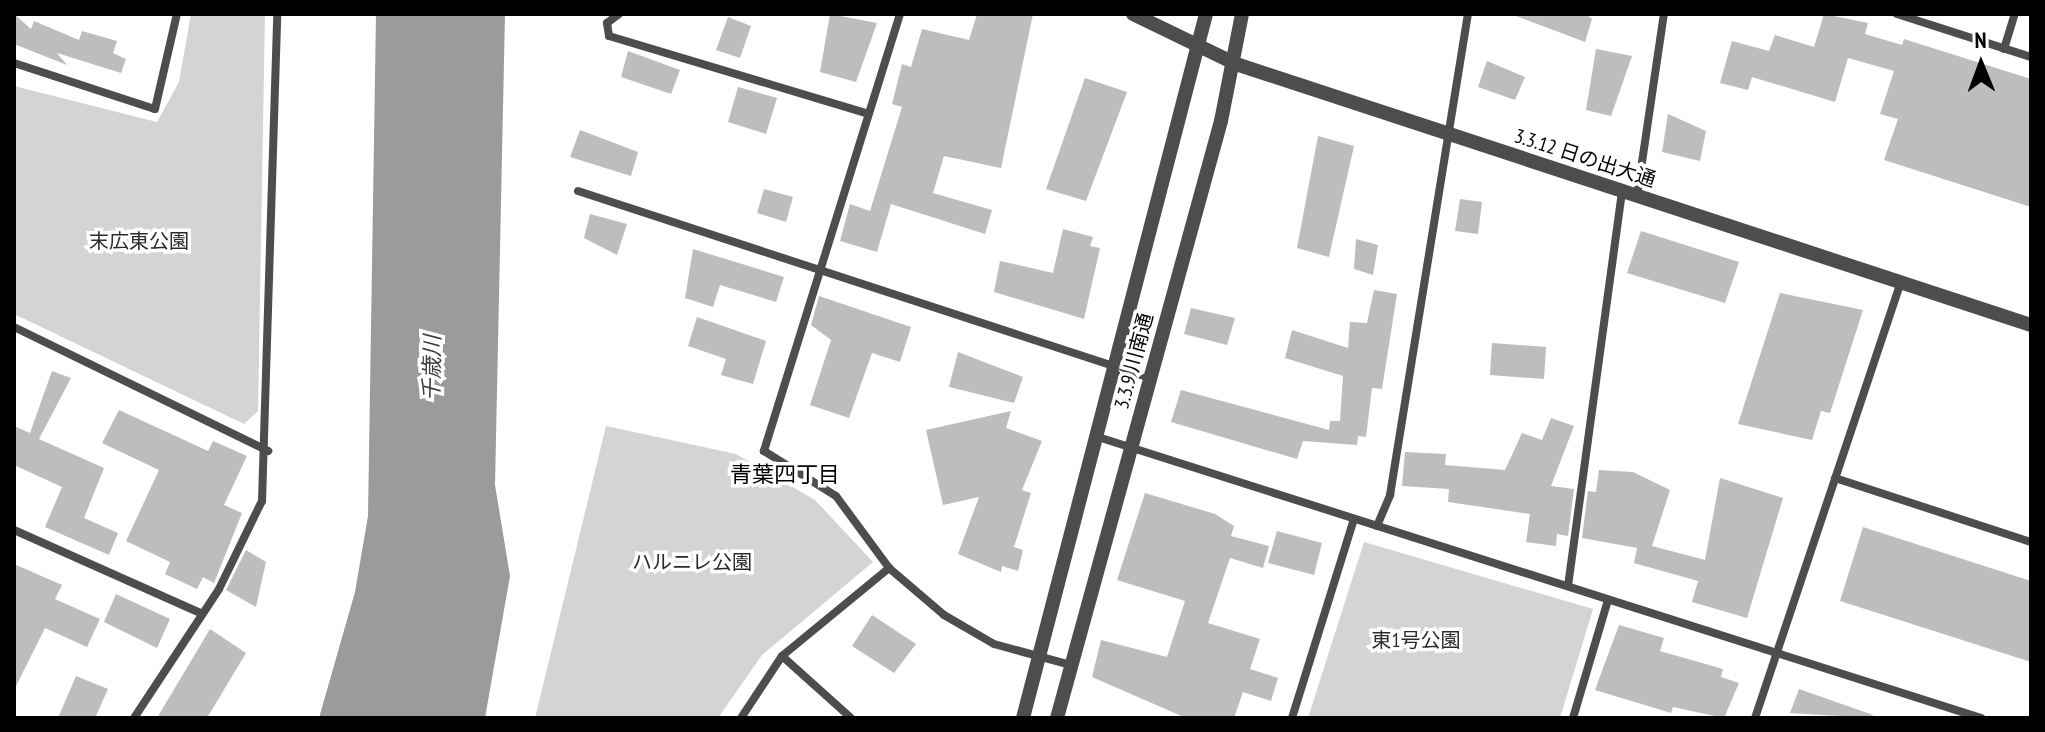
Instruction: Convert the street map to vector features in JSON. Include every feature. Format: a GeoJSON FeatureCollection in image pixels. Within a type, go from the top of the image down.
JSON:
{"type":"FeatureCollection","features":[{"type":"Feature","properties":{"kind":"street"},"geometry":{"type":"LineString","coordinates":[[14,63],[155,109],[177,14]]}},
{"type":"Feature","properties":{"kind":"street"},"geometry":{"type":"LineString","coordinates":[[134,718],[244,546],[262,501],[268,451],[277,14]]}},
{"type":"Feature","properties":{"kind":"street"},"geometry":{"type":"LineString","coordinates":[[619,14],[607,23],[609,36],[869,114]]}},
{"type":"Feature","properties":{"kind":"street"},"geometry":{"type":"LineString","coordinates":[[900,14],[764,451],[836,496],[889,568],[944,615],[994,644],[1071,665]]}},
{"type":"Feature","properties":{"kind":"street","name":"3.3.12 日の出大通"},"geometry":{"type":"LineString","coordinates":[[1133,14],[1236,64],[2031,325]]}},
{"type":"Feature","properties":{"kind":"street","name":"3.3.9 川南通"},"geometry":{"type":"LineString","coordinates":[[1023,718],[1201,47],[1206,14]]}},
{"type":"Feature","properties":{"kind":"street","name":"3.3.9 川南通"},"geometry":{"type":"LineString","coordinates":[[1057,718],[1236,64],[1242,14]]}},
{"type":"Feature","properties":{"kind":"street"},"geometry":{"type":"LineString","coordinates":[[1377,526],[1390,495],[1445,133],[1468,14]]}},
{"type":"Feature","properties":{"kind":"street"},"geometry":{"type":"LineString","coordinates":[[1568,586],[1630,193],[1664,14]]}},
{"type":"Feature","properties":{"kind":"street"},"geometry":{"type":"LineString","coordinates":[[1897,14],[2031,57]]}},
{"type":"Feature","properties":{"kind":"street"},"geometry":{"type":"LineString","coordinates":[[2004,49],[2015,14]]}},
{"type":"Feature","properties":{"kind":"street"},"geometry":{"type":"LineString","coordinates":[[578,191],[1116,370],[1150,378]]}},
{"type":"Feature","properties":{"kind":"street"},"geometry":{"type":"LineString","coordinates":[[1755,718],[1901,282]]}},
{"type":"Feature","properties":{"kind":"street"},"geometry":{"type":"LineString","coordinates":[[14,327],[268,451]]}},
{"type":"Feature","properties":{"kind":"street"},"geometry":{"type":"LineString","coordinates":[[1098,437],[1981,718]]}},
{"type":"Feature","properties":{"kind":"street"},"geometry":{"type":"LineString","coordinates":[[1835,478],[2031,542]]}},
{"type":"Feature","properties":{"kind":"street"},"geometry":{"type":"LineString","coordinates":[[1292,718],[1354,519]]}},
{"type":"Feature","properties":{"kind":"street"},"geometry":{"type":"LineString","coordinates":[[14,530],[200,613]]}},
{"type":"Feature","properties":{"kind":"street"},"geometry":{"type":"LineString","coordinates":[[741,718],[782,656],[889,568]]}},
{"type":"Feature","properties":{"kind":"street"},"geometry":{"type":"LineString","coordinates":[[1573,718],[1608,600]]}},
{"type":"Feature","properties":{"kind":"street"},"geometry":{"type":"LineString","coordinates":[[782,656],[851,718]]}},
{"type":"Feature","properties":{"kind":"green space","name":"末広東公園"},"geometry":{"type":"Polygon","coordinates":[[[191,14],[265,14],[258,411],[244,424],[14,314],[14,86],[157,122],[179,82],[191,14]]]}},
{"type":"Feature","properties":{"kind":"green space","name":"ハルニレ公園"},"geometry":{"type":"Polygon","coordinates":[[[606,426],[736,454],[815,500],[873,562],[762,655],[718,718],[535,718],[606,426]]]}},
{"type":"Feature","properties":{"kind":"green space","name":"東1号公園"},"geometry":{"type":"Polygon","coordinates":[[[1364,542],[1593,609],[1560,718],[1308,718],[1364,542]]]}},
{"type":"Feature","properties":{"kind":"water","name":"千歳川"},"geometry":{"type":"Polygon","coordinates":[[[376,14],[505,14],[495,485],[510,576],[485,718],[319,718],[355,592],[368,516],[376,14]]]}},
{"type":"Feature","properties":{"kind":"building"},"geometry":{"type":"Polygon","coordinates":[[[14,14],[31,29],[34,21],[79,40],[82,31],[117,41],[113,53],[126,59],[121,73],[57,53],[67,65],[14,44],[14,14]]]}},
{"type":"Feature","properties":{"kind":"building"},"geometry":{"type":"Polygon","coordinates":[[[830,14],[877,23],[856,82],[820,72],[830,14]]]}},
{"type":"Feature","properties":{"kind":"building"},"geometry":{"type":"Polygon","coordinates":[[[977,14],[1033,14],[1001,168],[944,156],[933,193],[992,210],[985,234],[891,204],[877,252],[840,241],[850,204],[870,211],[902,107],[892,104],[902,64],[911,67],[922,29],[969,40],[977,14]]]}},
{"type":"Feature","properties":{"kind":"building"},"geometry":{"type":"Polygon","coordinates":[[[1511,14],[1586,14],[1592,19],[1585,42],[1511,14]]]}},
{"type":"Feature","properties":{"kind":"building"},"geometry":{"type":"Polygon","coordinates":[[[1824,14],[1868,23],[1865,34],[1902,45],[1904,39],[2031,79],[2031,207],[1884,160],[1898,119],[1880,114],[1894,71],[1848,58],[1835,102],[1752,77],[1748,90],[1720,83],[1732,41],[1769,51],[1775,35],[1814,47],[1824,14]]]}},
{"type":"Feature","properties":{"kind":"building"},"geometry":{"type":"Polygon","coordinates":[[[728,17],[751,26],[740,58],[716,50],[728,17]]]}},
{"type":"Feature","properties":{"kind":"building"},"geometry":{"type":"Polygon","coordinates":[[[1596,49],[1632,56],[1611,116],[1586,110],[1596,49]]]}},
{"type":"Feature","properties":{"kind":"building"},"geometry":{"type":"Polygon","coordinates":[[[628,51],[680,70],[671,94],[621,77],[628,51]]]}},
{"type":"Feature","properties":{"kind":"building"},"geometry":{"type":"Polygon","coordinates":[[[1487,61],[1525,77],[1515,100],[1478,87],[1487,61]]]}},
{"type":"Feature","properties":{"kind":"building"},"geometry":{"type":"Polygon","coordinates":[[[1085,78],[1127,92],[1086,201],[1046,189],[1085,78]]]}},
{"type":"Feature","properties":{"kind":"building"},"geometry":{"type":"Polygon","coordinates":[[[738,87],[777,98],[766,134],[728,122],[738,87]]]}},
{"type":"Feature","properties":{"kind":"building"},"geometry":{"type":"Polygon","coordinates":[[[1668,114],[1706,131],[1700,161],[1662,152],[1668,114]]]}},
{"type":"Feature","properties":{"kind":"building"},"geometry":{"type":"Polygon","coordinates":[[[580,130],[638,152],[631,176],[570,157],[580,130]]]}},
{"type":"Feature","properties":{"kind":"building"},"geometry":{"type":"Polygon","coordinates":[[[1318,136],[1354,146],[1329,257],[1297,248],[1318,136]]]}},
{"type":"Feature","properties":{"kind":"building"},"geometry":{"type":"Polygon","coordinates":[[[764,189],[793,197],[786,222],[757,213],[764,189]]]}},
{"type":"Feature","properties":{"kind":"building"},"geometry":{"type":"Polygon","coordinates":[[[1460,199],[1482,202],[1478,234],[1455,231],[1460,199]]]}},
{"type":"Feature","properties":{"kind":"building"},"geometry":{"type":"Polygon","coordinates":[[[590,214],[627,224],[617,255],[584,238],[590,214]]]}},
{"type":"Feature","properties":{"kind":"building"},"geometry":{"type":"Polygon","coordinates":[[[1063,229],[1093,237],[1090,246],[1100,248],[1084,319],[994,292],[1000,261],[1053,273],[1063,229]]]}},
{"type":"Feature","properties":{"kind":"building"},"geometry":{"type":"Polygon","coordinates":[[[1641,231],[1739,262],[1725,303],[1627,273],[1641,231]]]}},
{"type":"Feature","properties":{"kind":"building"},"geometry":{"type":"Polygon","coordinates":[[[1356,239],[1378,245],[1373,275],[1354,269],[1356,239]]]}},
{"type":"Feature","properties":{"kind":"building"},"geometry":{"type":"Polygon","coordinates":[[[693,249],[784,277],[776,302],[720,285],[713,307],[685,298],[693,249]]]}},
{"type":"Feature","properties":{"kind":"building"},"geometry":{"type":"Polygon","coordinates":[[[1374,290],[1397,294],[1382,389],[1372,388],[1366,437],[1358,436],[1357,445],[1303,441],[1297,459],[1171,422],[1181,390],[1329,430],[1330,421],[1340,421],[1343,376],[1285,358],[1292,330],[1348,348],[1350,322],[1367,323],[1374,290]]]}},
{"type":"Feature","properties":{"kind":"building"},"geometry":{"type":"Polygon","coordinates":[[[1780,293],[1863,310],[1830,413],[1821,411],[1812,440],[1738,424],[1780,293]]]}},
{"type":"Feature","properties":{"kind":"building"},"geometry":{"type":"Polygon","coordinates":[[[819,296],[911,327],[900,362],[872,353],[849,418],[810,405],[831,340],[811,325],[819,296]]]}},
{"type":"Feature","properties":{"kind":"building"},"geometry":{"type":"Polygon","coordinates":[[[1191,308],[1235,318],[1227,345],[1184,334],[1191,308]]]}},
{"type":"Feature","properties":{"kind":"building"},"geometry":{"type":"Polygon","coordinates":[[[697,317],[766,341],[753,384],[721,375],[726,359],[688,346],[697,317]]]}},
{"type":"Feature","properties":{"kind":"building"},"geometry":{"type":"Polygon","coordinates":[[[1492,343],[1546,347],[1544,379],[1490,375],[1492,343]]]}},
{"type":"Feature","properties":{"kind":"building"},"geometry":{"type":"Polygon","coordinates":[[[958,352],[1023,377],[1014,403],[949,387],[958,352]]]}},
{"type":"Feature","properties":{"kind":"building"},"geometry":{"type":"Polygon","coordinates":[[[52,371],[71,378],[39,439],[104,468],[84,518],[118,533],[109,555],[45,527],[62,487],[14,465],[14,426],[30,433],[52,371]]]}},
{"type":"Feature","properties":{"kind":"building"},"geometry":{"type":"Polygon","coordinates":[[[119,410],[208,451],[213,441],[247,456],[224,505],[242,513],[214,583],[203,577],[197,589],[165,574],[170,562],[126,541],[159,470],[102,443],[119,410]]]}},
{"type":"Feature","properties":{"kind":"building"},"geometry":{"type":"Polygon","coordinates":[[[1011,411],[1006,428],[1042,441],[1022,490],[1031,493],[1014,547],[1023,550],[1018,571],[1002,566],[1001,572],[958,554],[979,497],[943,505],[926,430],[1011,411]]]}},
{"type":"Feature","properties":{"kind":"building"},"geometry":{"type":"Polygon","coordinates":[[[1551,418],[1574,426],[1551,486],[1574,489],[1568,536],[1557,534],[1556,546],[1526,542],[1530,514],[1448,502],[1449,489],[1402,486],[1405,452],[1446,454],[1445,465],[1505,470],[1522,433],[1542,440],[1551,418]]]}},
{"type":"Feature","properties":{"kind":"building"},"geometry":{"type":"Polygon","coordinates":[[[1599,470],[1633,472],[1670,490],[1652,546],[1705,560],[1720,478],[1783,498],[1747,618],[1692,602],[1698,581],[1634,563],[1637,548],[1582,538],[1588,491],[1596,492],[1599,470]]]}},
{"type":"Feature","properties":{"kind":"building"},"geometry":{"type":"Polygon","coordinates":[[[1145,493],[1215,514],[1234,526],[1231,536],[1269,546],[1263,568],[1230,558],[1208,623],[1260,639],[1250,669],[1278,678],[1271,701],[1243,692],[1234,718],[1186,718],[1092,677],[1101,640],[1167,657],[1185,601],[1117,580],[1145,493]]]}},
{"type":"Feature","properties":{"kind":"building"},"geometry":{"type":"Polygon","coordinates":[[[1863,527],[2031,581],[2031,662],[1840,601],[1863,527]]]}},
{"type":"Feature","properties":{"kind":"building"},"geometry":{"type":"Polygon","coordinates":[[[1277,531],[1322,543],[1314,575],[1268,563],[1277,531]]]}},
{"type":"Feature","properties":{"kind":"building"},"geometry":{"type":"Polygon","coordinates":[[[246,550],[266,562],[256,607],[226,590],[246,550]]]}},
{"type":"Feature","properties":{"kind":"building"},"geometry":{"type":"Polygon","coordinates":[[[14,564],[62,585],[55,599],[100,619],[87,647],[45,628],[14,690],[14,564]]]}},
{"type":"Feature","properties":{"kind":"building"},"geometry":{"type":"Polygon","coordinates":[[[116,594],[170,619],[157,648],[104,622],[116,594]]]}},
{"type":"Feature","properties":{"kind":"building"},"geometry":{"type":"Polygon","coordinates":[[[872,615],[916,644],[894,673],[852,646],[872,615]]]}},
{"type":"Feature","properties":{"kind":"building"},"geometry":{"type":"Polygon","coordinates":[[[1619,625],[1664,638],[1660,651],[1723,669],[1721,677],[1739,683],[1724,718],[1673,707],[1671,713],[1595,690],[1619,625]]]}},
{"type":"Feature","properties":{"kind":"building"},"geometry":{"type":"Polygon","coordinates":[[[210,629],[246,653],[207,718],[157,718],[210,629]]]}},
{"type":"Feature","properties":{"kind":"building"},"geometry":{"type":"Polygon","coordinates":[[[76,676],[108,689],[95,718],[58,718],[76,676]]]}},
{"type":"Feature","properties":{"kind":"building"},"geometry":{"type":"Polygon","coordinates":[[[1799,689],[1873,715],[1872,718],[1790,713],[1799,689]]]}},
{"type":"Feature","properties":{"kind":"district","name":"青葉四丁目"},"geometry":{"type":"Point","coordinates":[785,475]}}]}
